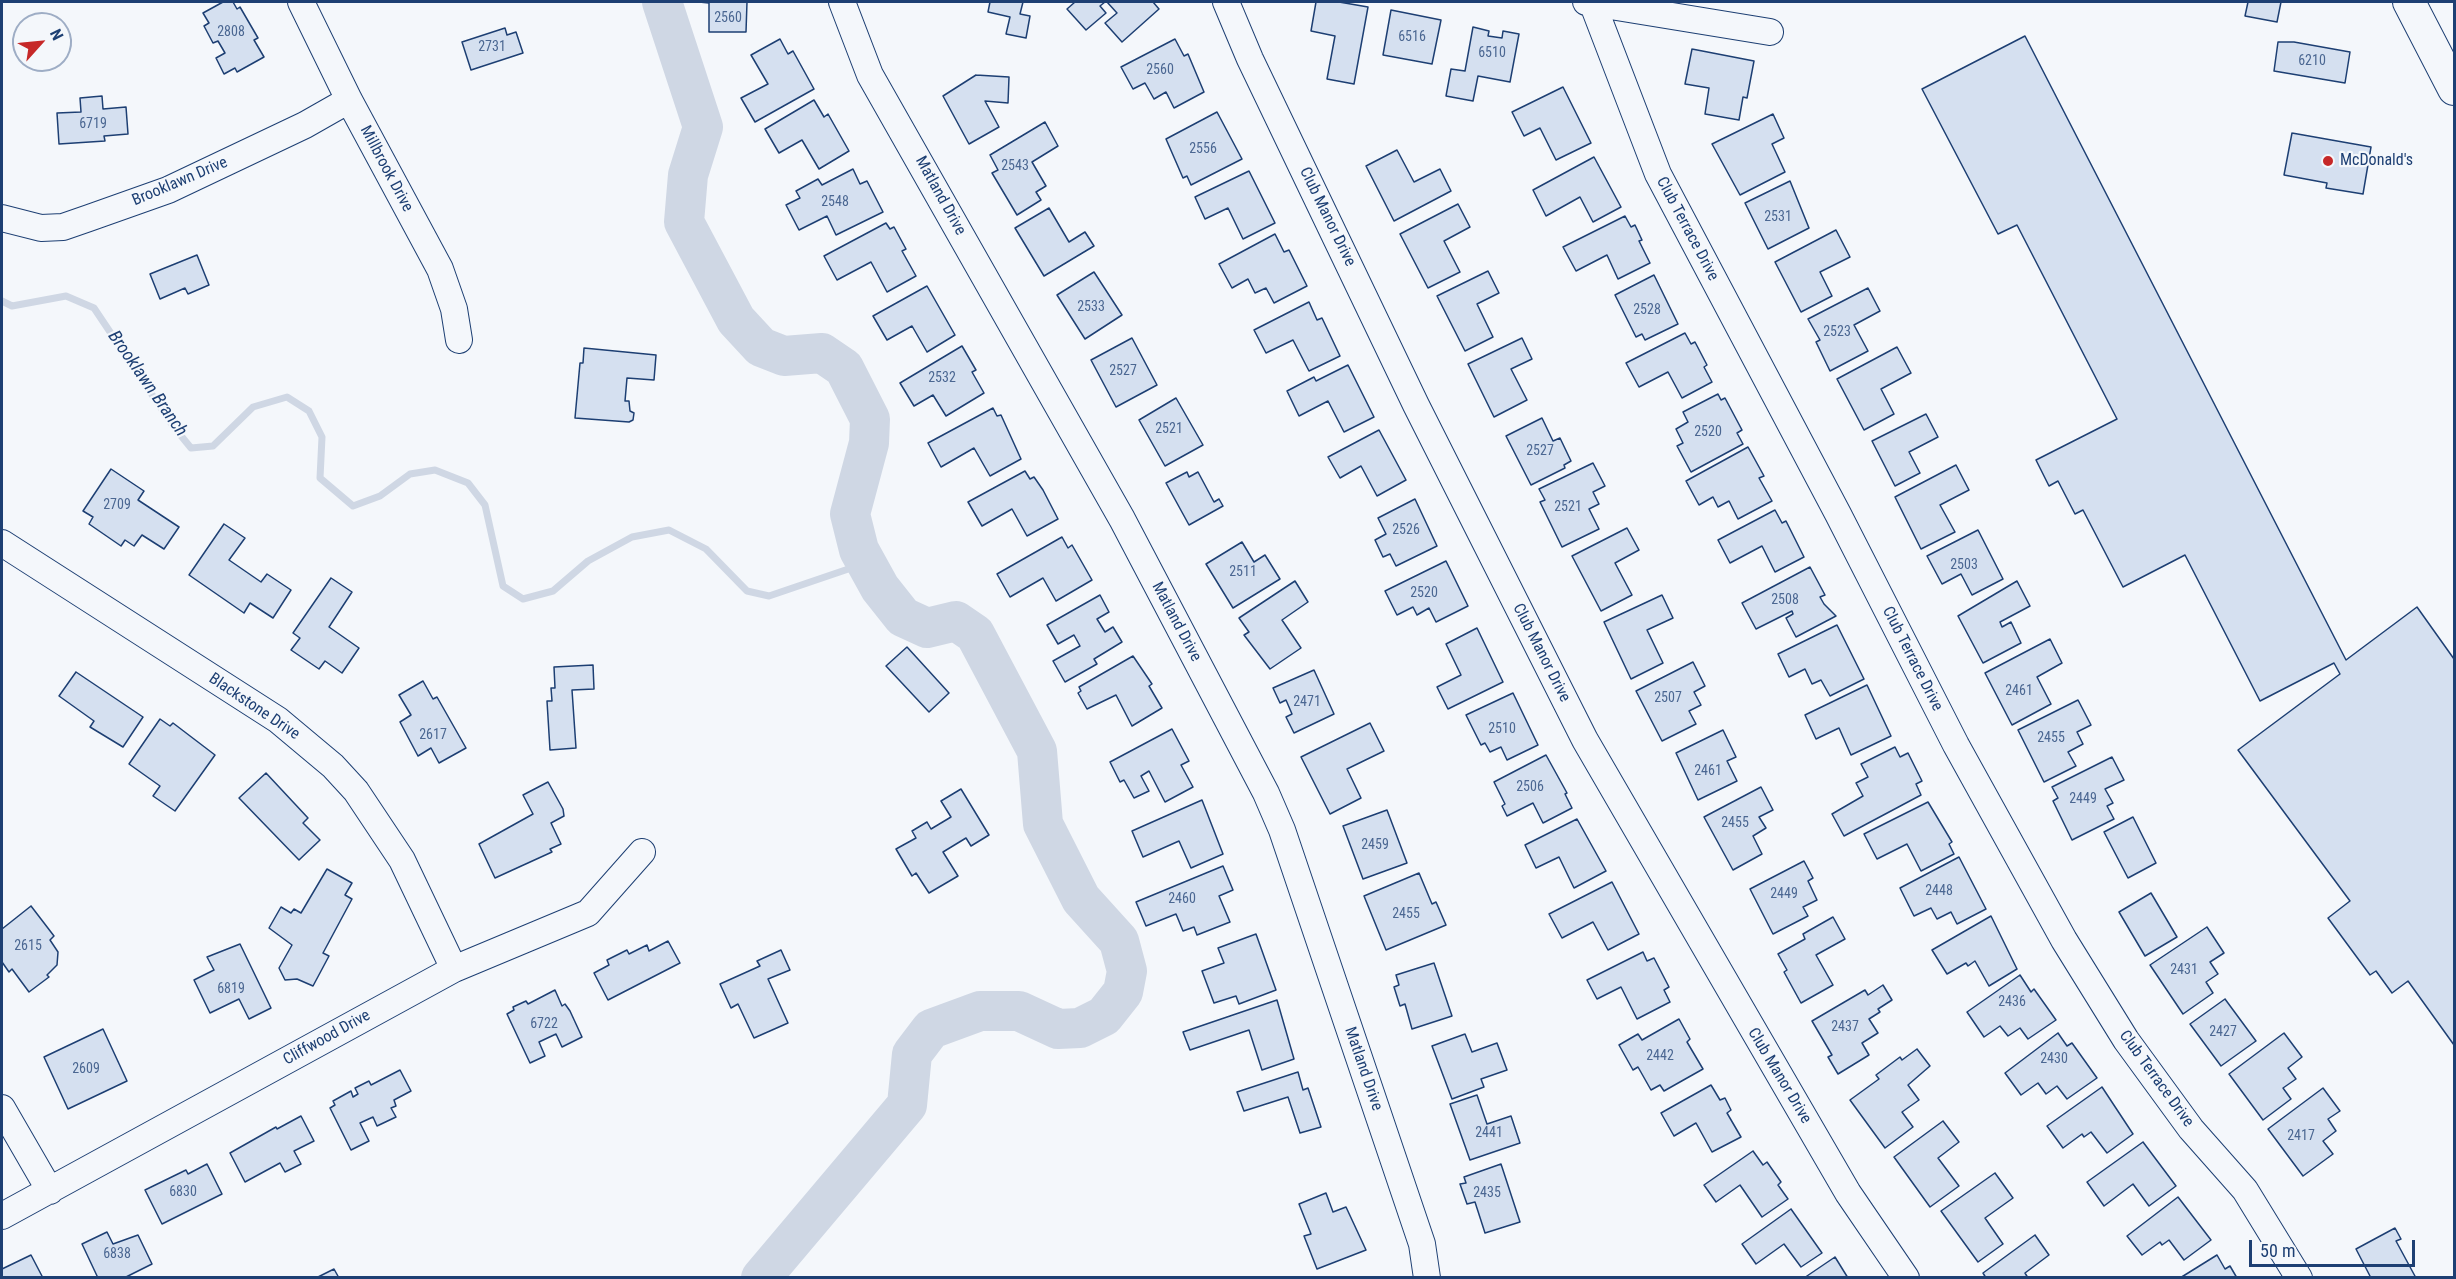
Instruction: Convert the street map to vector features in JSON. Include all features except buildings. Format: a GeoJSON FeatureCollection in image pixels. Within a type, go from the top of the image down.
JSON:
{"type":"FeatureCollection","features":[{"type":"Feature","properties":{"kind":"main road"},"geometry":{"type":"LineString","coordinates":[[2409,2],[2454,89]]}},
{"type":"Feature","properties":{"kind":"street","name":"Millbrook Drive"},"geometry":{"type":"LineString","coordinates":[[301,2],[349,100],[440,269],[454,309],[459,340]]}},
{"type":"Feature","properties":{"kind":"street","name":"Matland Drive"},"geometry":{"type":"LineString","coordinates":[[842,2],[870,75],[1122,519],[1266,793],[1282,831],[1422,1244],[1427,1278]]}},
{"type":"Feature","properties":{"kind":"street","name":"Club Manor Drive"},"geometry":{"type":"LineString","coordinates":[[1226,2],[1250,59],[1416,405],[1585,740],[1836,1173],[1906,1278]]}},
{"type":"Feature","properties":{"kind":"street"},"geometry":{"type":"LineString","coordinates":[[1589,2],[1770,32]]}},
{"type":"Feature","properties":{"kind":"street","name":"Club Terrace Drive"},"geometry":{"type":"LineString","coordinates":[[1589,2],[1658,174],[1978,786],[2064,940],[2126,1040],[2191,1129],[2245,1190],[2300,1278]]}},
{"type":"Feature","properties":{"kind":"street","name":"Brooklawn Drive"},"geometry":{"type":"LineString","coordinates":[[2,218],[41,228],[63,227],[89,219],[168,189],[305,125],[349,100]]}},
{"type":"Feature","properties":{"kind":"street","name":"Blackstone Drive"},"geometry":{"type":"LineString","coordinates":[[2,543],[278,720],[333,766],[356,790],[402,860],[454,969]]}},
{"type":"Feature","properties":{"kind":"street","name":"Cliffwood Drive"},"geometry":{"type":"LineString","coordinates":[[2,1216],[454,969],[588,913],[642,852]]}},
{"type":"Feature","properties":{"kind":"street"},"geometry":{"type":"LineString","coordinates":[[2,1108],[50,1191]]}},
{"type":"Feature","properties":{"kind":"waterway"},"geometry":{"type":"LineString","coordinates":[[662,2],[703,127],[688,175],[684,222],[736,320],[761,347],[784,356],[822,353],[844,368],[870,419],[869,443],[850,514],[859,550],[880,588],[903,617],[927,628],[956,621],[975,634],[1037,751],[1043,824],[1081,899],[1119,941],[1127,971],[1123,992],[1104,1016],[1080,1028],[1058,1029],[1019,1011],[980,1011],[931,1029],[912,1054],[907,1105],[761,1278]]}},
{"type":"Feature","properties":{"kind":"waterway","name":"Brooklawn Branch"},"geometry":{"type":"LineString","coordinates":[[2,301],[12,306],[66,296],[94,308],[173,426],[191,448],[213,446],[253,407],[287,397],[309,411],[322,437],[320,478],[353,506],[380,496],[410,474],[435,470],[468,483],[485,505],[503,586],[523,599],[553,591],[588,561],[632,537],[669,530],[706,549],[747,591],[769,596],[866,563]]}},
{"type":"Feature","properties":{"kind":"place","name":"McDonald's"},"geometry":{"type":"Point","coordinates":[2328,161]}}]}
